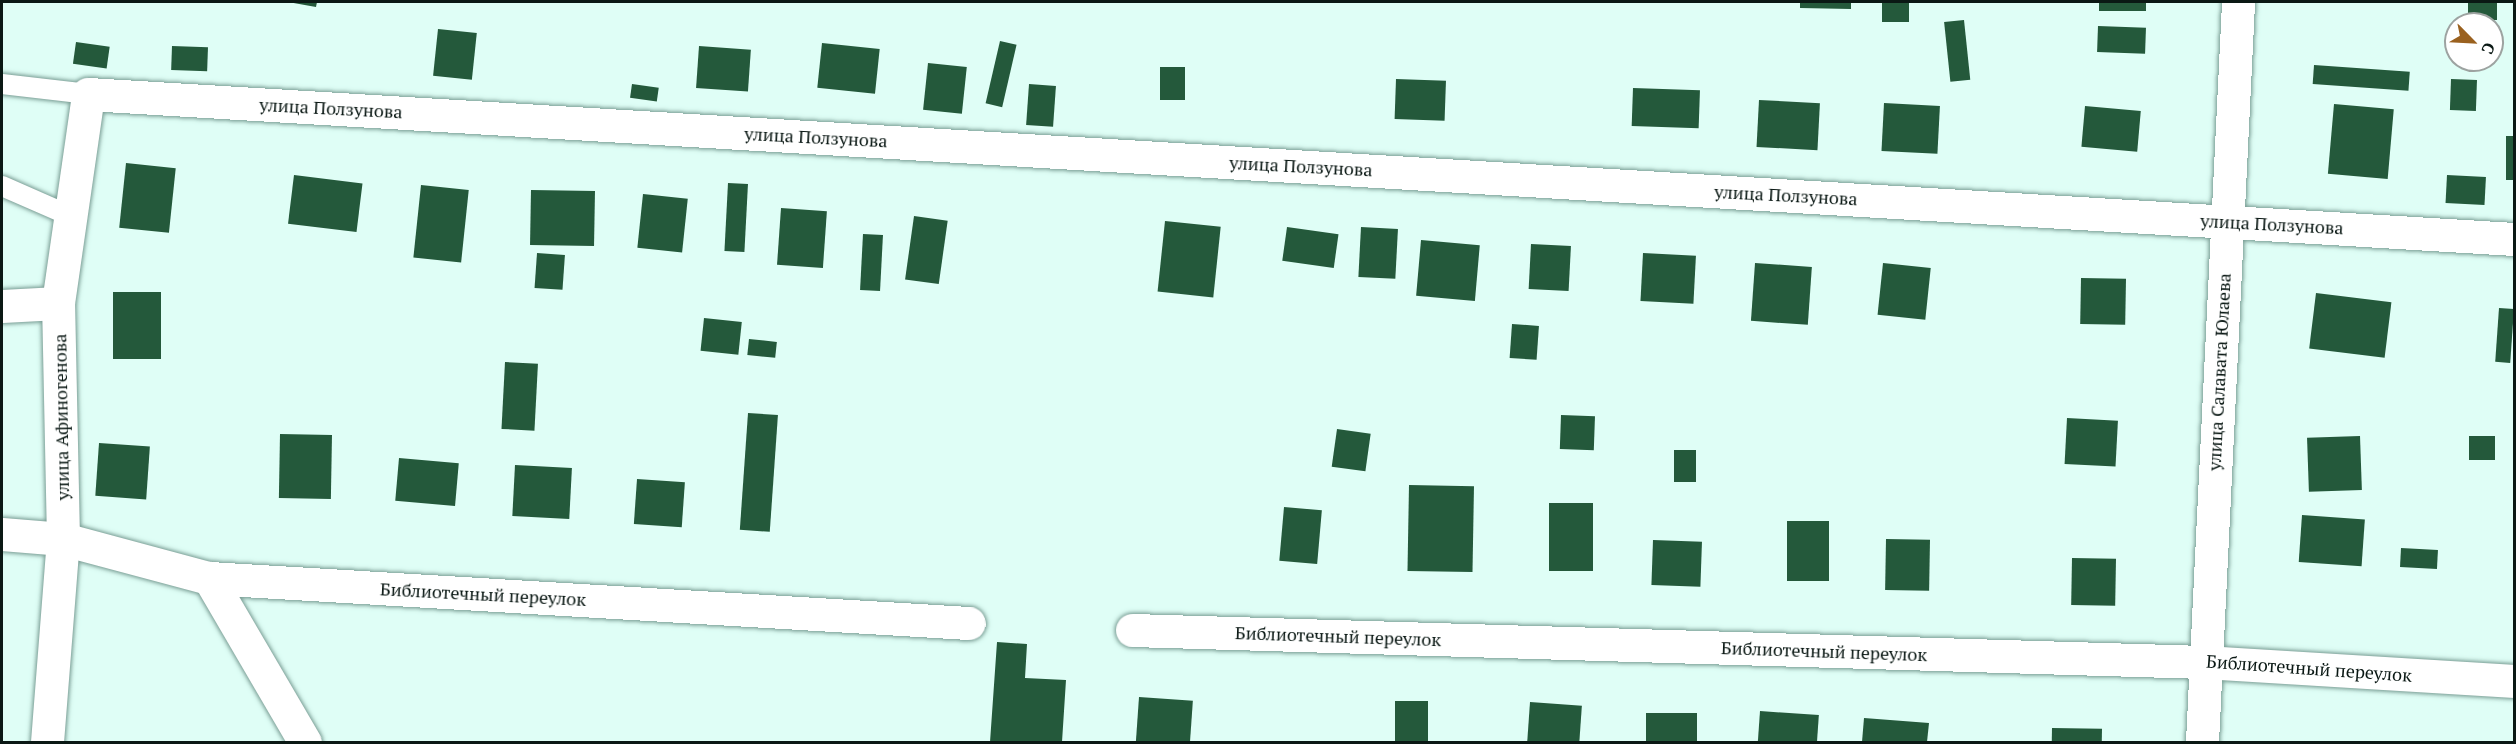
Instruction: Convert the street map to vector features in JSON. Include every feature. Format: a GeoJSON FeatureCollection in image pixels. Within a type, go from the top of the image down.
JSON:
{"type":"FeatureCollection","features":[{"type":"Feature","properties":{"kind":"street","name":"улица Салавата Юлаева"},"geometry":{"type":"LineString","coordinates":[[2202,742],[2204,662],[2238,2]]}},
{"type":"Feature","properties":{"kind":"street","name":"улица Ползунова"},"geometry":{"type":"LineString","coordinates":[[88,94],[2514,239]]}},
{"type":"Feature","properties":{"kind":"street","name":"улица Афиногенова"},"geometry":{"type":"LineString","coordinates":[[47,742],[63,539],[58,303],[68,215],[88,94]]}},
{"type":"Feature","properties":{"kind":"street"},"geometry":{"type":"LineString","coordinates":[[2,306],[58,303]]}},
{"type":"Feature","properties":{"kind":"street","name":"Библиотечный переулок"},"geometry":{"type":"LineString","coordinates":[[2,534],[63,539],[209,578],[969,623]]}},
{"type":"Feature","properties":{"kind":"street"},"geometry":{"type":"LineString","coordinates":[[209,578],[305,742]]}},
{"type":"Feature","properties":{"kind":"street","name":"Библиотечный переулок"},"geometry":{"type":"LineString","coordinates":[[1132,630],[2204,662],[2514,681]]}},
{"type":"Feature","properties":{"kind":"lane"},"geometry":{"type":"LineString","coordinates":[[2,84],[88,94]]}},
{"type":"Feature","properties":{"kind":"lane"},"geometry":{"type":"LineString","coordinates":[[2,186],[68,215]]}},
{"type":"Feature","properties":{"kind":"building"},"geometry":{"type":"Polygon","coordinates":[[[288,2],[317,2],[316,7],[288,2]]]}},
{"type":"Feature","properties":{"kind":"building"},"geometry":{"type":"Polygon","coordinates":[[[1800,2],[1851,2],[1851,9],[1800,8],[1800,2]]]}},
{"type":"Feature","properties":{"kind":"building"},"geometry":{"type":"Polygon","coordinates":[[[1882,2],[1909,2],[1909,22],[1882,22],[1882,2]]]}},
{"type":"Feature","properties":{"kind":"building"},"geometry":{"type":"Polygon","coordinates":[[[2099,2],[2146,2],[2146,11],[2099,11],[2099,2]]]}},
{"type":"Feature","properties":{"kind":"building"},"geometry":{"type":"Polygon","coordinates":[[[2468,2],[2497,2],[2497,12],[2468,12],[2468,2]]]}},
{"type":"Feature","properties":{"kind":"building"},"geometry":{"type":"Polygon","coordinates":[[[1964,20],[1970,80],[1950,82],[1944,22],[1964,20]]]}},
{"type":"Feature","properties":{"kind":"building"},"geometry":{"type":"Polygon","coordinates":[[[2098,26],[2146,28],[2145,54],[2097,52],[2098,26]]]}},
{"type":"Feature","properties":{"kind":"building"},"geometry":{"type":"Polygon","coordinates":[[[438,29],[477,33],[472,80],[433,76],[438,29]]]}},
{"type":"Feature","properties":{"kind":"building"},"geometry":{"type":"Polygon","coordinates":[[[1000,41],[1017,45],[1002,107],[986,103],[1000,41]]]}},
{"type":"Feature","properties":{"kind":"building"},"geometry":{"type":"Polygon","coordinates":[[[76,42],[110,47],[107,69],[73,64],[76,42]]]}},
{"type":"Feature","properties":{"kind":"building"},"geometry":{"type":"Polygon","coordinates":[[[822,43],[880,49],[875,94],[817,88],[822,43]]]}},
{"type":"Feature","properties":{"kind":"building"},"geometry":{"type":"Polygon","coordinates":[[[172,46],[208,47],[207,71],[171,70],[172,46]]]}},
{"type":"Feature","properties":{"kind":"building"},"geometry":{"type":"Polygon","coordinates":[[[699,46],[751,50],[748,92],[696,88],[699,46]]]}},
{"type":"Feature","properties":{"kind":"building"},"geometry":{"type":"Polygon","coordinates":[[[928,63],[967,67],[962,114],[923,110],[928,63]]]}},
{"type":"Feature","properties":{"kind":"building"},"geometry":{"type":"Polygon","coordinates":[[[2314,65],[2410,72],[2408,91],[2313,84],[2314,65]]]}},
{"type":"Feature","properties":{"kind":"building"},"geometry":{"type":"Polygon","coordinates":[[[1160,67],[1185,67],[1185,100],[1160,100],[1160,67]]]}},
{"type":"Feature","properties":{"kind":"building"},"geometry":{"type":"Polygon","coordinates":[[[1396,79],[1446,81],[1445,121],[1395,119],[1396,79]]]}},
{"type":"Feature","properties":{"kind":"building"},"geometry":{"type":"Polygon","coordinates":[[[2451,79],[2477,80],[2476,111],[2450,110],[2451,79]]]}},
{"type":"Feature","properties":{"kind":"building"},"geometry":{"type":"Polygon","coordinates":[[[632,84],[659,88],[657,102],[630,98],[632,84]]]}},
{"type":"Feature","properties":{"kind":"building"},"geometry":{"type":"Polygon","coordinates":[[[1029,84],[1056,86],[1053,127],[1026,125],[1029,84]]]}},
{"type":"Feature","properties":{"kind":"building"},"geometry":{"type":"Polygon","coordinates":[[[1633,88],[1700,90],[1699,128],[1632,126],[1633,88]]]}},
{"type":"Feature","properties":{"kind":"building"},"geometry":{"type":"Polygon","coordinates":[[[1759,100],[1820,103],[1817,150],[1757,147],[1759,100]]]}},
{"type":"Feature","properties":{"kind":"building"},"geometry":{"type":"Polygon","coordinates":[[[1884,103],[1940,106],[1937,154],[1881,151],[1884,103]]]}},
{"type":"Feature","properties":{"kind":"building"},"geometry":{"type":"Polygon","coordinates":[[[2334,104],[2394,109],[2388,179],[2328,174],[2334,104]]]}},
{"type":"Feature","properties":{"kind":"building"},"geometry":{"type":"Polygon","coordinates":[[[2085,106],[2141,111],[2137,152],[2081,147],[2085,106]]]}},
{"type":"Feature","properties":{"kind":"building"},"geometry":{"type":"Polygon","coordinates":[[[2506,136],[2514,136],[2514,180],[2506,180],[2506,136]]]}},
{"type":"Feature","properties":{"kind":"building"},"geometry":{"type":"Polygon","coordinates":[[[126,163],[176,168],[169,233],[119,228],[126,163]]]}},
{"type":"Feature","properties":{"kind":"building"},"geometry":{"type":"Polygon","coordinates":[[[294,175],[362,183],[357,232],[288,224],[294,175]]]}},
{"type":"Feature","properties":{"kind":"building"},"geometry":{"type":"Polygon","coordinates":[[[2447,175],[2486,177],[2484,205],[2446,203],[2447,175]]]}},
{"type":"Feature","properties":{"kind":"building"},"geometry":{"type":"Polygon","coordinates":[[[728,183],[748,184],[744,252],[724,251],[728,183]]]}},
{"type":"Feature","properties":{"kind":"building"},"geometry":{"type":"Polygon","coordinates":[[[421,185],[469,190],[461,263],[413,258],[421,185]]]}},
{"type":"Feature","properties":{"kind":"building"},"geometry":{"type":"Polygon","coordinates":[[[531,190],[595,191],[594,246],[530,245],[531,190]]]}},
{"type":"Feature","properties":{"kind":"building"},"geometry":{"type":"Polygon","coordinates":[[[643,194],[688,199],[682,252],[637,248],[643,194]]]}},
{"type":"Feature","properties":{"kind":"building"},"geometry":{"type":"Polygon","coordinates":[[[781,208],[827,211],[823,268],[777,265],[781,208]]]}},
{"type":"Feature","properties":{"kind":"building"},"geometry":{"type":"Polygon","coordinates":[[[914,216],[948,221],[939,284],[905,279],[914,216]]]}},
{"type":"Feature","properties":{"kind":"building"},"geometry":{"type":"Polygon","coordinates":[[[1165,221],[1221,227],[1213,297],[1158,292],[1165,221]]]}},
{"type":"Feature","properties":{"kind":"building"},"geometry":{"type":"Polygon","coordinates":[[[1287,227],[1338,234],[1334,268],[1282,261],[1287,227]]]}},
{"type":"Feature","properties":{"kind":"building"},"geometry":{"type":"Polygon","coordinates":[[[1361,227],[1398,229],[1395,279],[1358,277],[1361,227]]]}},
{"type":"Feature","properties":{"kind":"building"},"geometry":{"type":"Polygon","coordinates":[[[863,234],[883,235],[880,291],[860,290],[863,234]]]}},
{"type":"Feature","properties":{"kind":"building"},"geometry":{"type":"Polygon","coordinates":[[[1421,240],[1480,245],[1475,301],[1416,296],[1421,240]]]}},
{"type":"Feature","properties":{"kind":"building"},"geometry":{"type":"Polygon","coordinates":[[[1531,244],[1571,246],[1569,291],[1529,289],[1531,244]]]}},
{"type":"Feature","properties":{"kind":"building"},"geometry":{"type":"Polygon","coordinates":[[[537,253],[565,255],[562,290],[535,288],[537,253]]]}},
{"type":"Feature","properties":{"kind":"building"},"geometry":{"type":"Polygon","coordinates":[[[1643,253],[1696,256],[1693,304],[1640,301],[1643,253]]]}},
{"type":"Feature","properties":{"kind":"building"},"geometry":{"type":"Polygon","coordinates":[[[1755,263],[1812,267],[1808,325],[1751,321],[1755,263]]]}},
{"type":"Feature","properties":{"kind":"building"},"geometry":{"type":"Polygon","coordinates":[[[1883,263],[1931,268],[1925,320],[1878,315],[1883,263]]]}},
{"type":"Feature","properties":{"kind":"building"},"geometry":{"type":"Polygon","coordinates":[[[2081,278],[2126,279],[2125,325],[2080,324],[2081,278]]]}},
{"type":"Feature","properties":{"kind":"building"},"geometry":{"type":"Polygon","coordinates":[[[113,292],[161,292],[161,359],[113,359],[113,292]]]}},
{"type":"Feature","properties":{"kind":"building"},"geometry":{"type":"Polygon","coordinates":[[[2316,293],[2391,302],[2385,358],[2309,349],[2316,293]]]}},
{"type":"Feature","properties":{"kind":"building"},"geometry":{"type":"Polygon","coordinates":[[[2499,308],[2514,309],[2510,363],[2495,362],[2499,308]]]}},
{"type":"Feature","properties":{"kind":"building"},"geometry":{"type":"Polygon","coordinates":[[[704,318],[742,322],[738,355],[701,351],[704,318]]]}},
{"type":"Feature","properties":{"kind":"building"},"geometry":{"type":"Polygon","coordinates":[[[1512,324],[1539,326],[1537,360],[1510,358],[1512,324]]]}},
{"type":"Feature","properties":{"kind":"building"},"geometry":{"type":"Polygon","coordinates":[[[749,339],[777,342],[775,358],[747,355],[749,339]]]}},
{"type":"Feature","properties":{"kind":"building"},"geometry":{"type":"Polygon","coordinates":[[[505,362],[538,364],[534,431],[501,429],[505,362]]]}},
{"type":"Feature","properties":{"kind":"building"},"geometry":{"type":"Polygon","coordinates":[[[748,413],[778,415],[770,532],[740,530],[748,413]]]}},
{"type":"Feature","properties":{"kind":"building"},"geometry":{"type":"Polygon","coordinates":[[[1561,415],[1595,416],[1594,450],[1560,449],[1561,415]]]}},
{"type":"Feature","properties":{"kind":"building"},"geometry":{"type":"Polygon","coordinates":[[[2067,418],[2118,421],[2116,467],[2065,464],[2067,418]]]}},
{"type":"Feature","properties":{"kind":"building"},"geometry":{"type":"Polygon","coordinates":[[[1337,429],[1371,434],[1365,471],[1332,467],[1337,429]]]}},
{"type":"Feature","properties":{"kind":"building"},"geometry":{"type":"Polygon","coordinates":[[[280,434],[332,435],[331,499],[279,498],[280,434]]]}},
{"type":"Feature","properties":{"kind":"building"},"geometry":{"type":"Polygon","coordinates":[[[2360,436],[2362,490],[2309,492],[2307,438],[2360,436]]]}},
{"type":"Feature","properties":{"kind":"building"},"geometry":{"type":"Polygon","coordinates":[[[2469,436],[2495,436],[2495,460],[2469,460],[2469,436]]]}},
{"type":"Feature","properties":{"kind":"building"},"geometry":{"type":"Polygon","coordinates":[[[99,443],[150,447],[146,499],[95,496],[99,443]]]}},
{"type":"Feature","properties":{"kind":"building"},"geometry":{"type":"Polygon","coordinates":[[[1674,450],[1696,450],[1696,482],[1674,482],[1674,450]]]}},
{"type":"Feature","properties":{"kind":"building"},"geometry":{"type":"Polygon","coordinates":[[[399,458],[459,463],[455,506],[395,501],[399,458]]]}},
{"type":"Feature","properties":{"kind":"building"},"geometry":{"type":"Polygon","coordinates":[[[515,465],[572,468],[569,519],[512,516],[515,465]]]}},
{"type":"Feature","properties":{"kind":"building"},"geometry":{"type":"Polygon","coordinates":[[[637,479],[685,482],[682,527],[634,524],[637,479]]]}},
{"type":"Feature","properties":{"kind":"building"},"geometry":{"type":"Polygon","coordinates":[[[1409,485],[1474,486],[1472,572],[1407,571],[1409,485]]]}},
{"type":"Feature","properties":{"kind":"building"},"geometry":{"type":"Polygon","coordinates":[[[1549,503],[1593,503],[1593,571],[1549,571],[1549,503]]]}},
{"type":"Feature","properties":{"kind":"building"},"geometry":{"type":"Polygon","coordinates":[[[1284,507],[1322,510],[1317,564],[1279,561],[1284,507]]]}},
{"type":"Feature","properties":{"kind":"building"},"geometry":{"type":"Polygon","coordinates":[[[2302,515],[2365,519],[2362,566],[2299,562],[2302,515]]]}},
{"type":"Feature","properties":{"kind":"building"},"geometry":{"type":"Polygon","coordinates":[[[1787,521],[1829,521],[1829,581],[1787,581],[1787,521]]]}},
{"type":"Feature","properties":{"kind":"building"},"geometry":{"type":"Polygon","coordinates":[[[1886,539],[1930,540],[1929,591],[1885,590],[1886,539]]]}},
{"type":"Feature","properties":{"kind":"building"},"geometry":{"type":"Polygon","coordinates":[[[1653,540],[1702,542],[1700,587],[1651,585],[1653,540]]]}},
{"type":"Feature","properties":{"kind":"building"},"geometry":{"type":"Polygon","coordinates":[[[2401,548],[2438,550],[2437,569],[2400,567],[2401,548]]]}},
{"type":"Feature","properties":{"kind":"building"},"geometry":{"type":"Polygon","coordinates":[[[2072,558],[2116,559],[2115,606],[2071,605],[2072,558]]]}},
{"type":"Feature","properties":{"kind":"building"},"geometry":{"type":"Polygon","coordinates":[[[997,642],[1027,644],[1025,678],[1066,680],[1062,742],[990,742],[997,642]]]}},
{"type":"Feature","properties":{"kind":"building"},"geometry":{"type":"Polygon","coordinates":[[[1139,697],[1193,701],[1190,742],[1136,742],[1139,697]]]}},
{"type":"Feature","properties":{"kind":"building"},"geometry":{"type":"Polygon","coordinates":[[[1395,701],[1428,701],[1428,742],[1395,742],[1395,701]]]}},
{"type":"Feature","properties":{"kind":"building"},"geometry":{"type":"Polygon","coordinates":[[[1530,702],[1582,706],[1579,742],[1527,742],[1530,702]]]}},
{"type":"Feature","properties":{"kind":"building"},"geometry":{"type":"Polygon","coordinates":[[[1760,711],[1819,715],[1817,742],[1758,742],[1760,711]]]}},
{"type":"Feature","properties":{"kind":"building"},"geometry":{"type":"Polygon","coordinates":[[[1646,713],[1697,713],[1697,742],[1646,742],[1646,713]]]}},
{"type":"Feature","properties":{"kind":"building"},"geometry":{"type":"Polygon","coordinates":[[[1864,718],[1929,723],[1927,742],[1862,742],[1864,718]]]}},
{"type":"Feature","properties":{"kind":"building"},"geometry":{"type":"Polygon","coordinates":[[[2052,728],[2102,729],[2102,742],[2052,742],[2052,728]]]}}]}
